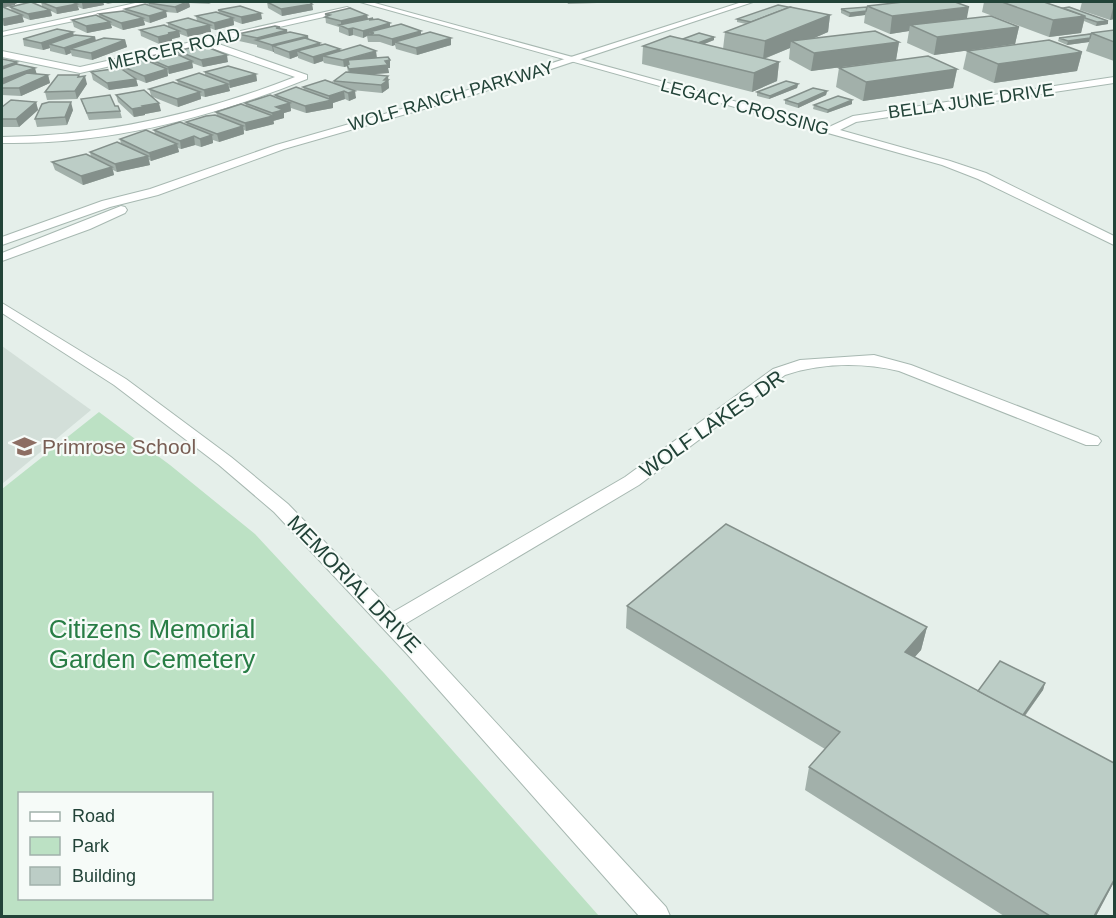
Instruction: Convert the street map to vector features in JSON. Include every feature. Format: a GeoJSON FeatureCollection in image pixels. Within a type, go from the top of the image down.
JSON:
{"type":"FeatureCollection","features":[{"type":"Feature","properties":{"kind":"street"},"geometry":{"type":"LineString","coordinates":[[2,34],[147,2]]}},
{"type":"Feature","properties":{"kind":"street","name":"MERCER ROAD"},"geometry":{"type":"LineString","coordinates":[[2,54],[80,70],[367,3],[381,2]]}},
{"type":"Feature","properties":{"kind":"street","name":"WOLF RANCH PARKWAY"},"geometry":{"type":"LineString","coordinates":[[2,241],[106,204],[154,192],[280,147],[472,92],[749,2]]}},
{"type":"Feature","properties":{"kind":"street","name":"LEGACY CROSSING"},"geometry":{"type":"LineString","coordinates":[[367,3],[946,163],[982,176],[1114,241]]}},
{"type":"Feature","properties":{"kind":"street"},"geometry":{"type":"LineString","coordinates":[[2,140],[61,138],[155,124],[268,92],[304,77],[204,42]]}},
{"type":"Feature","properties":{"kind":"street","name":"BELLA JUNE DRIVE"},"geometry":{"type":"LineString","coordinates":[[830,130],[853,118],[1114,80]]}},
{"type":"Feature","properties":{"kind":"street","name":"WOLF RANCH PARKWAY"},"geometry":{"type":"LineString","coordinates":[[2,257],[85,226],[154,192]]}},
{"type":"Feature","properties":{"kind":"street","name":"MEMORIAL DRIVE"},"geometry":{"type":"LineString","coordinates":[[2,307],[120,382],[225,460],[281,508],[391,622],[656,916]]}},
{"type":"Feature","properties":{"kind":"street","name":"WOLF LAKES DR"},"geometry":{"type":"LineString","coordinates":[[391,622],[632,481],[778,372],[800,365],[874,360],[905,368],[1092,441]]}},
{"type":"Feature","properties":{"kind":"shaded area","name":"Primrose School"},"geometry":{"type":"Polygon","coordinates":[[[2,346],[91,410],[2,484],[2,346]]]}},
{"type":"Feature","properties":{"kind":"green space","name":"Citizens Memorial Garden Cemetery"},"geometry":{"type":"Polygon","coordinates":[[[99,412],[170,465],[255,534],[384,673],[599,916],[2,916],[2,489],[99,412]]]}},
{"type":"Feature","properties":{"kind":"building"},"geometry":{"type":"Polygon","coordinates":[[[31,2],[50,10],[28,14],[10,7],[31,2]]]}},
{"type":"Feature","properties":{"kind":"building"},"geometry":{"type":"Polygon","coordinates":[[[41,2],[72,2],[77,4],[56,8],[41,2]]]}},
{"type":"Feature","properties":{"kind":"building"},"geometry":{"type":"Polygon","coordinates":[[[187,2],[175,7],[149,3],[187,2]]]}},
{"type":"Feature","properties":{"kind":"building"},"geometry":{"type":"Polygon","coordinates":[[[267,2],[309,2],[312,4],[281,9],[267,2]]]}},
{"type":"Feature","properties":{"kind":"building"},"geometry":{"type":"Polygon","coordinates":[[[903,2],[955,2],[969,7],[892,16],[867,6],[903,2]]]}},
{"type":"Feature","properties":{"kind":"building"},"geometry":{"type":"Polygon","coordinates":[[[1002,2],[1044,2],[1085,16],[1053,20],[1002,2]]]}},
{"type":"Feature","properties":{"kind":"building"},"geometry":{"type":"Polygon","coordinates":[[[145,4],[166,11],[149,16],[125,9],[145,4]]]}},
{"type":"Feature","properties":{"kind":"building"},"geometry":{"type":"Polygon","coordinates":[[[778,5],[789,7],[751,22],[737,19],[778,5]]]}},
{"type":"Feature","properties":{"kind":"building"},"geometry":{"type":"Polygon","coordinates":[[[240,6],[261,13],[241,17],[218,10],[240,6]]]}},
{"type":"Feature","properties":{"kind":"building"},"geometry":{"type":"Polygon","coordinates":[[[3,7],[22,15],[2,19],[3,7]]]}},
{"type":"Feature","properties":{"kind":"building"},"geometry":{"type":"Polygon","coordinates":[[[790,7],[830,15],[765,41],[725,32],[790,7]]]}},
{"type":"Feature","properties":{"kind":"building"},"geometry":{"type":"Polygon","coordinates":[[[867,7],[866,11],[850,13],[841,9],[867,7]]]}},
{"type":"Feature","properties":{"kind":"building"},"geometry":{"type":"Polygon","coordinates":[[[1069,7],[1108,21],[1097,22],[1063,8],[1069,7]]]}},
{"type":"Feature","properties":{"kind":"building"},"geometry":{"type":"Polygon","coordinates":[[[350,8],[367,15],[341,21],[325,17],[330,15],[325,14],[350,8]]]}},
{"type":"Feature","properties":{"kind":"building"},"geometry":{"type":"Polygon","coordinates":[[[123,11],[143,18],[121,23],[99,14],[123,11]]]}},
{"type":"Feature","properties":{"kind":"building"},"geometry":{"type":"Polygon","coordinates":[[[216,12],[233,18],[214,23],[196,16],[216,12]]]}},
{"type":"Feature","properties":{"kind":"building"},"geometry":{"type":"Polygon","coordinates":[[[96,15],[110,22],[86,26],[72,20],[96,15]]]}},
{"type":"Feature","properties":{"kind":"building"},"geometry":{"type":"Polygon","coordinates":[[[991,16],[1019,27],[937,37],[910,25],[991,16]]]}},
{"type":"Feature","properties":{"kind":"building"},"geometry":{"type":"Polygon","coordinates":[[[188,18],[210,25],[186,30],[168,23],[188,18]]]}},
{"type":"Feature","properties":{"kind":"building"},"geometry":{"type":"Polygon","coordinates":[[[373,18],[369,20],[378,19],[390,23],[363,31],[339,25],[373,18]]]}},
{"type":"Feature","properties":{"kind":"building"},"geometry":{"type":"Polygon","coordinates":[[[401,24],[421,31],[392,39],[379,35],[367,35],[374,33],[369,32],[401,24]]]}},
{"type":"Feature","properties":{"kind":"building"},"geometry":{"type":"Polygon","coordinates":[[[164,25],[179,31],[158,37],[140,30],[164,25]]]}},
{"type":"Feature","properties":{"kind":"building"},"geometry":{"type":"Polygon","coordinates":[[[275,26],[287,30],[257,38],[238,34],[275,26]]]}},
{"type":"Feature","properties":{"kind":"building"},"geometry":{"type":"Polygon","coordinates":[[[57,29],[73,32],[41,43],[23,39],[57,29]]]}},
{"type":"Feature","properties":{"kind":"building"},"geometry":{"type":"Polygon","coordinates":[[[1114,30],[1114,42],[1091,33],[1114,30]]]}},
{"type":"Feature","properties":{"kind":"building"},"geometry":{"type":"Polygon","coordinates":[[[875,31],[899,42],[814,53],[791,41],[875,31]]]}},
{"type":"Feature","properties":{"kind":"building"},"geometry":{"type":"Polygon","coordinates":[[[290,32],[308,36],[272,45],[256,40],[290,32]]]}},
{"type":"Feature","properties":{"kind":"building"},"geometry":{"type":"Polygon","coordinates":[[[430,32],[451,38],[416,48],[395,42],[430,32]]]}},
{"type":"Feature","properties":{"kind":"building"},"geometry":{"type":"Polygon","coordinates":[[[699,33],[714,37],[698,43],[683,39],[699,33]]]}},
{"type":"Feature","properties":{"kind":"building"},"geometry":{"type":"Polygon","coordinates":[[[1091,34],[1090,38],[1068,41],[1059,38],[1091,34]]]}},
{"type":"Feature","properties":{"kind":"building"},"geometry":{"type":"Polygon","coordinates":[[[75,35],[95,37],[64,48],[49,44],[75,35]]]}},
{"type":"Feature","properties":{"kind":"building"},"geometry":{"type":"Polygon","coordinates":[[[670,36],[779,62],[754,73],[643,46],[670,36]]]}},
{"type":"Feature","properties":{"kind":"building"},"geometry":{"type":"Polygon","coordinates":[[[104,38],[125,40],[91,53],[70,49],[104,38]]]}},
{"type":"Feature","properties":{"kind":"building"},"geometry":{"type":"Polygon","coordinates":[[[305,38],[320,43],[289,52],[273,46],[305,38]]]}},
{"type":"Feature","properties":{"kind":"building"},"geometry":{"type":"Polygon","coordinates":[[[1049,40],[1082,52],[998,64],[967,51],[1049,40]]]}},
{"type":"Feature","properties":{"kind":"building"},"geometry":{"type":"Polygon","coordinates":[[[325,44],[340,49],[313,57],[297,51],[325,44]]]}},
{"type":"Feature","properties":{"kind":"building"},"geometry":{"type":"Polygon","coordinates":[[[202,45],[227,55],[201,60],[177,51],[202,45]]]}},
{"type":"Feature","properties":{"kind":"building"},"geometry":{"type":"Polygon","coordinates":[[[360,45],[376,51],[343,60],[323,56],[360,45]]]}},
{"type":"Feature","properties":{"kind":"building"},"geometry":{"type":"Polygon","coordinates":[[[172,52],[192,61],[168,67],[145,57],[172,52]]]}},
{"type":"Feature","properties":{"kind":"building"},"geometry":{"type":"Polygon","coordinates":[[[928,56],[957,69],[866,82],[839,68],[928,56]]]}},
{"type":"Feature","properties":{"kind":"building"},"geometry":{"type":"Polygon","coordinates":[[[388,57],[390,60],[385,61],[388,65],[349,69],[347,65],[348,60],[388,57]]]}},
{"type":"Feature","properties":{"kind":"building"},"geometry":{"type":"Polygon","coordinates":[[[141,58],[167,69],[144,76],[117,64],[141,58]]]}},
{"type":"Feature","properties":{"kind":"building"},"geometry":{"type":"Polygon","coordinates":[[[2,59],[17,62],[2,67],[2,59]]]}},
{"type":"Feature","properties":{"kind":"building"},"geometry":{"type":"Polygon","coordinates":[[[16,64],[35,68],[2,79],[2,69],[16,64]]]}},
{"type":"Feature","properties":{"kind":"building"},"geometry":{"type":"Polygon","coordinates":[[[228,66],[256,74],[229,81],[205,72],[228,66]]]}},
{"type":"Feature","properties":{"kind":"building"},"geometry":{"type":"Polygon","coordinates":[[[120,68],[136,79],[107,83],[91,72],[120,68]]]}},
{"type":"Feature","properties":{"kind":"building"},"geometry":{"type":"Polygon","coordinates":[[[346,72],[388,76],[384,80],[388,80],[381,85],[334,81],[346,72]]]}},
{"type":"Feature","properties":{"kind":"building"},"geometry":{"type":"Polygon","coordinates":[[[27,73],[48,75],[19,88],[2,88],[2,84],[27,73]]]}},
{"type":"Feature","properties":{"kind":"building"},"geometry":{"type":"Polygon","coordinates":[[[199,73],[228,84],[204,90],[177,80],[199,73]]]}},
{"type":"Feature","properties":{"kind":"building"},"geometry":{"type":"Polygon","coordinates":[[[58,75],[85,76],[75,91],[45,92],[58,75]]]}},
{"type":"Feature","properties":{"kind":"building"},"geometry":{"type":"Polygon","coordinates":[[[325,80],[355,91],[348,93],[344,91],[329,96],[303,87],[325,80]]]}},
{"type":"Feature","properties":{"kind":"building"},"geometry":{"type":"Polygon","coordinates":[[[786,81],[798,84],[770,96],[757,92],[786,81]]]}},
{"type":"Feature","properties":{"kind":"building"},"geometry":{"type":"Polygon","coordinates":[[[173,82],[200,92],[177,99],[149,89],[173,82]]]}},
{"type":"Feature","properties":{"kind":"building"},"geometry":{"type":"Polygon","coordinates":[[[296,87],[332,100],[305,106],[275,95],[296,87]]]}},
{"type":"Feature","properties":{"kind":"building"},"geometry":{"type":"Polygon","coordinates":[[[813,88],[827,91],[798,104],[785,100],[813,88]]]}},
{"type":"Feature","properties":{"kind":"building"},"geometry":{"type":"Polygon","coordinates":[[[144,90],[159,103],[132,109],[116,95],[144,90]]]}},
{"type":"Feature","properties":{"kind":"building"},"geometry":{"type":"Polygon","coordinates":[[[110,95],[120,111],[87,113],[81,99],[110,95]]]}},
{"type":"Feature","properties":{"kind":"building"},"geometry":{"type":"Polygon","coordinates":[[[270,95],[290,103],[276,107],[283,110],[272,113],[245,103],[270,95]]]}},
{"type":"Feature","properties":{"kind":"building"},"geometry":{"type":"Polygon","coordinates":[[[838,96],[852,100],[828,110],[814,105],[838,96]]]}},
{"type":"Feature","properties":{"kind":"building"},"geometry":{"type":"Polygon","coordinates":[[[11,100],[36,102],[16,119],[2,119],[2,107],[11,100]]]}},
{"type":"Feature","properties":{"kind":"building"},"geometry":{"type":"Polygon","coordinates":[[[71,102],[65,117],[35,119],[42,104],[71,102]]]}},
{"type":"Feature","properties":{"kind":"building"},"geometry":{"type":"Polygon","coordinates":[[[241,104],[273,116],[245,123],[216,112],[241,104]]]}},
{"type":"Feature","properties":{"kind":"building"},"geometry":{"type":"Polygon","coordinates":[[[215,115],[243,126],[217,134],[186,122],[215,115]]]}},
{"type":"Feature","properties":{"kind":"building"},"geometry":{"type":"Polygon","coordinates":[[[180,122],[212,135],[200,139],[194,136],[180,141],[154,130],[180,122]]]}},
{"type":"Feature","properties":{"kind":"building"},"geometry":{"type":"Polygon","coordinates":[[[146,130],[177,144],[149,153],[120,139],[146,130]]]}},
{"type":"Feature","properties":{"kind":"building"},"geometry":{"type":"Polygon","coordinates":[[[117,142],[148,156],[115,164],[90,152],[117,142]]]}},
{"type":"Feature","properties":{"kind":"building"},"geometry":{"type":"Polygon","coordinates":[[[86,154],[112,167],[81,176],[52,162],[86,154]]]}},
{"type":"Feature","properties":{"kind":"building"},"geometry":{"type":"Polygon","coordinates":[[[726,524],[927,627],[905,652],[1114,763],[1114,880],[1094,916],[1050,916],[809,767],[840,732],[627,606],[726,524]]]}},
{"type":"Feature","properties":{"kind":"building"},"geometry":{"type":"Polygon","coordinates":[[[1000,661],[1045,683],[1023,715],[978,691],[1000,661]]]}},
{"type":"Feature","properties":{"kind":"place","name":"Primrose School"},"geometry":{"type":"Point","coordinates":[24,447]}}]}
